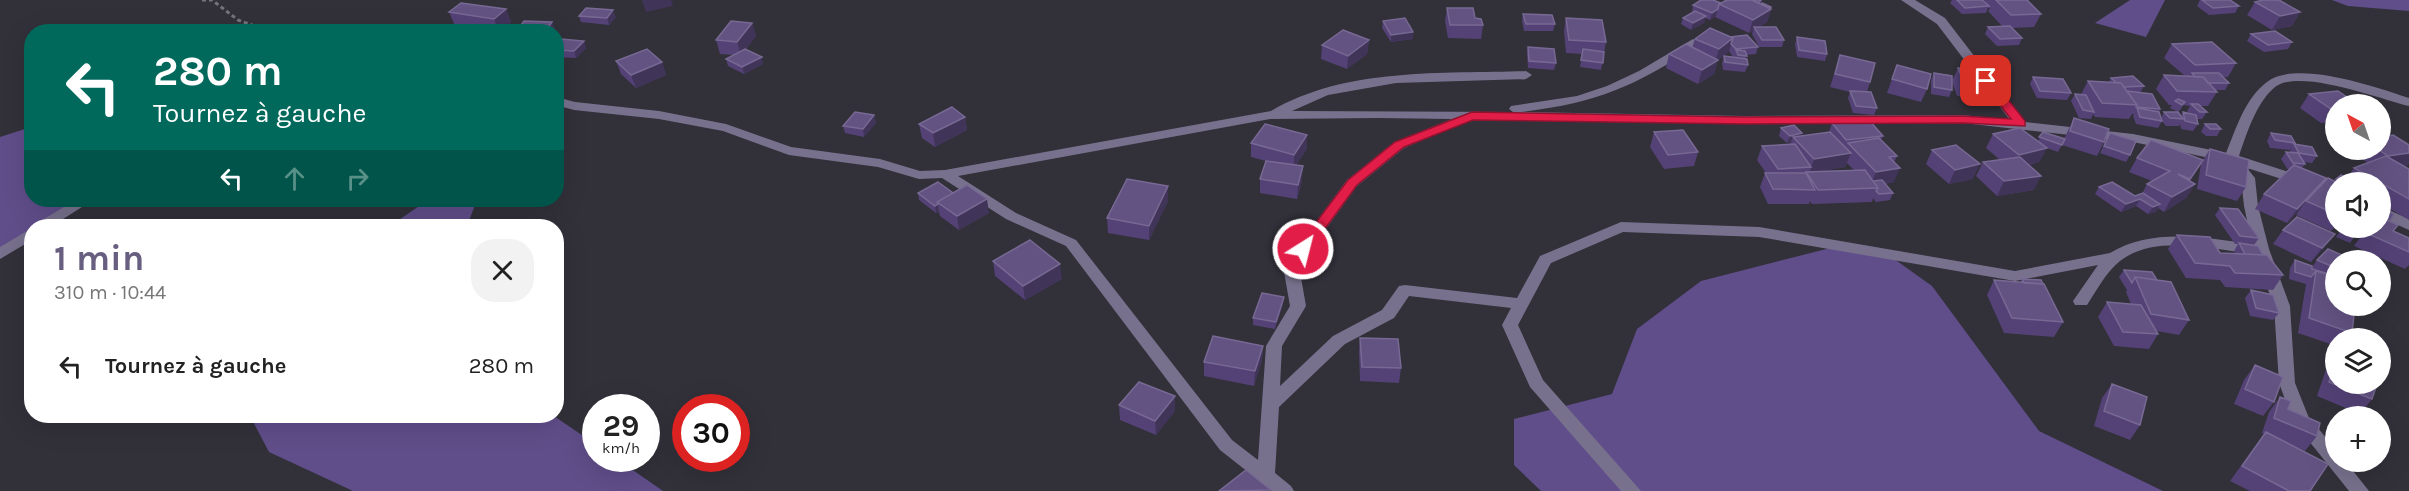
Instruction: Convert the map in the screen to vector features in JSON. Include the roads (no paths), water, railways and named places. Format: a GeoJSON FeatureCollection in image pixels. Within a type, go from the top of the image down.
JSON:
{"type":"FeatureCollection","features":[{"type":"Feature","properties":{"kind":"street"},"geometry":{"type":"LineString","coordinates":[[1907,0],[1941,21],[2020,124]]}},
{"type":"Feature","properties":{"kind":"street"},"geometry":{"type":"LineString","coordinates":[[1266,476],[1274,346],[1298,306],[1291,266],[1352,183],[1399,145],[1472,116],[1574,101],[1613,89],[1659,65],[1693,43]]}},
{"type":"Feature","properties":{"kind":"street"},"geometry":{"type":"LineString","coordinates":[[564,103],[726,128],[789,151],[880,163],[919,175],[945,174],[1168,136],[1270,115],[1325,92],[1396,79],[1526,75]]}},
{"type":"Feature","properties":{"kind":"street"},"geometry":{"type":"LineString","coordinates":[[2231,158],[2260,96],[2278,80],[2299,77],[2318,79],[2409,102]]}},
{"type":"Feature","properties":{"kind":"street"},"geometry":{"type":"LineString","coordinates":[[1270,115],[1745,120],[1963,119],[2133,138],[2231,158],[2325,188]]}},
{"type":"Feature","properties":{"kind":"street"},"geometry":{"type":"LineString","coordinates":[[2231,158],[2248,178],[2251,206],[2261,249],[2282,306],[2287,383],[2302,421],[2325,449]]}},
{"type":"Feature","properties":{"kind":"street"},"geometry":{"type":"LineString","coordinates":[[945,174],[1011,216],[1071,243],[1226,445],[1285,491]]}},
{"type":"Feature","properties":{"kind":"street"},"geometry":{"type":"LineString","coordinates":[[54,219],[74,207]]}},
{"type":"Feature","properties":{"kind":"street"},"geometry":{"type":"LineString","coordinates":[[2391,216],[2409,225]]}},
{"type":"Feature","properties":{"kind":"street"},"geometry":{"type":"LineString","coordinates":[[1632,491],[1536,383],[1510,325],[1545,260],[1621,227],[1759,232],[2014,276],[2116,256],[2141,243],[2176,242],[2261,249]]}},
{"type":"Feature","properties":{"kind":"street"},"geometry":{"type":"LineString","coordinates":[[0,254],[24,238]]}},
{"type":"Feature","properties":{"kind":"street"},"geometry":{"type":"LineString","coordinates":[[2081,301],[2116,256]]}},
{"type":"Feature","properties":{"kind":"street"},"geometry":{"type":"LineString","coordinates":[[1270,405],[1339,340],[1388,314],[1405,291],[1521,304]]}},
{"type":"Feature","properties":{"kind":"street"},"geometry":{"type":"LineString","coordinates":[[2344,472],[2360,491]]}}]}
